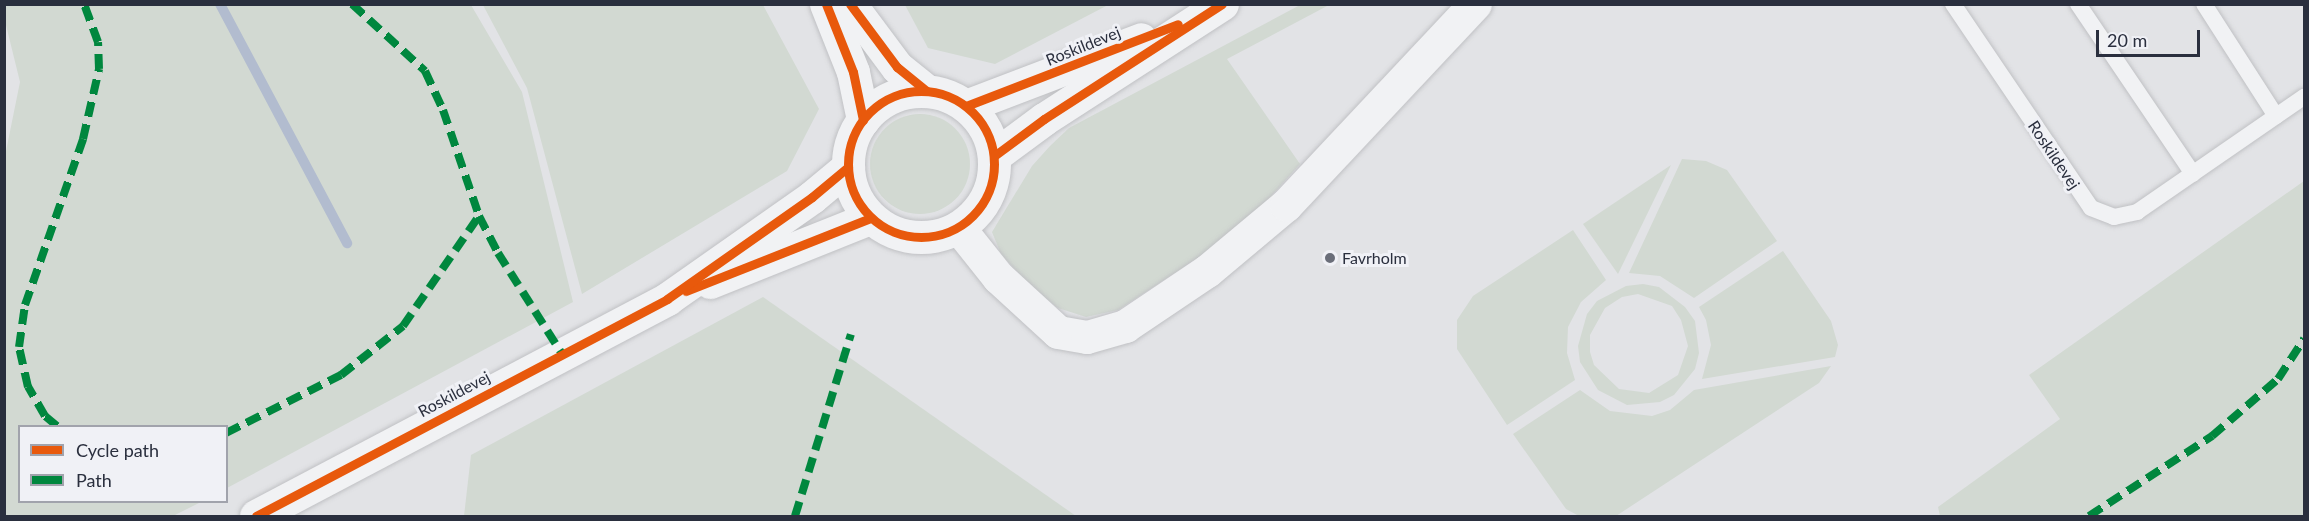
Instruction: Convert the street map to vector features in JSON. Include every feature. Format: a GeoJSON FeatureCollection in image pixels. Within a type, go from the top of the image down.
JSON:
{"type":"FeatureCollection","features":[{"type":"Feature","properties":{"kind":"street"},"geometry":{"type":"LineString","coordinates":[[826,4],[855,78],[863,120]]}},
{"type":"Feature","properties":{"kind":"street"},"geometry":{"type":"LineString","coordinates":[[850,4],[897,67],[927,90],[966,106],[990,137],[994,156],[994,177],[987,197],[959,228],[937,236],[913,238],[890,231],[870,218],[859,203],[848,167],[849,147],[863,120],[886,99],[927,90]]}},
{"type":"Feature","properties":{"kind":"street"},"geometry":{"type":"LineString","coordinates":[[959,228],[998,277],[1058,332],[1087,337],[1125,326],[1207,271],[1286,205],[1452,24],[1475,4]]}},
{"type":"Feature","properties":{"kind":"street","name":"Roskildevej"},"geometry":{"type":"LineString","coordinates":[[966,106],[1216,8]]}},
{"type":"Feature","properties":{"kind":"street","name":"Roskildevej"},"geometry":{"type":"LineString","coordinates":[[994,156],[1216,8]]}},
{"type":"Feature","properties":{"kind":"street","name":"Roskildevej"},"geometry":{"type":"LineString","coordinates":[[667,299],[812,197],[848,167]]}},
{"type":"Feature","properties":{"kind":"street","name":"Roskildevej"},"geometry":{"type":"LineString","coordinates":[[256,516],[667,299],[870,218]]}},
{"type":"Feature","properties":{"kind":"lane","name":"Roskildevej"},"geometry":{"type":"LineString","coordinates":[[1953,4],[2091,208],[2114,218],[2137,212],[2304,97]]}},
{"type":"Feature","properties":{"kind":"lane"},"geometry":{"type":"LineString","coordinates":[[2078,4],[2193,174]]}},
{"type":"Feature","properties":{"kind":"lane"},"geometry":{"type":"LineString","coordinates":[[2204,4],[2276,116]]}},
{"type":"Feature","properties":{"kind":"shaded area"},"geometry":{"type":"Polygon","coordinates":[[[5,5],[471,5],[522,92],[573,302],[228,487],[228,425],[18,425],[18,503],[199,503],[173,516],[5,516],[4,161],[20,82],[5,21],[5,5]]]}},
{"type":"Feature","properties":{"kind":"shaded area"},"geometry":{"type":"Polygon","coordinates":[[[483,5],[763,5],[819,109],[787,171],[582,294],[527,88],[483,5]]]}},
{"type":"Feature","properties":{"kind":"shaded area"},"geometry":{"type":"Polygon","coordinates":[[[905,5],[1108,5],[995,64],[928,48],[905,5]]]}},
{"type":"Feature","properties":{"kind":"shaded area"},"geometry":{"type":"Polygon","coordinates":[[[1300,5],[1329,5],[1227,59],[1300,164],[1262,206],[1210,250],[1118,310],[1086,317],[1058,308],[1030,286],[1001,254],[992,232],[1032,166],[1050,146],[1069,128],[1300,5]]]}},
{"type":"Feature","properties":{"kind":"shaded area"},"geometry":{"type":"Polygon","coordinates":[[[920,114],[939,118],[955,129],[966,145],[970,164],[966,183],[955,199],[939,210],[920,214],[901,210],[885,199],[874,183],[870,164],[874,145],[885,129],[901,118],[920,114]]]}},
{"type":"Feature","properties":{"kind":"shaded area"},"geometry":{"type":"Polygon","coordinates":[[[1682,159],[1706,161],[1727,170],[1777,241],[1694,298],[1660,276],[1629,273],[1682,159]]]}},
{"type":"Feature","properties":{"kind":"shaded area"},"geometry":{"type":"Polygon","coordinates":[[[1671,165],[1618,274],[1583,224],[1671,165]]]}},
{"type":"Feature","properties":{"kind":"shaded area"},"geometry":{"type":"Polygon","coordinates":[[[2304,181],[2304,516],[1940,516],[1938,507],[2060,419],[2029,375],[2304,181]]]}},
{"type":"Feature","properties":{"kind":"shaded area"},"geometry":{"type":"Polygon","coordinates":[[[1573,230],[1606,280],[1581,302],[1568,327],[1567,353],[1575,380],[1507,425],[1457,349],[1457,320],[1473,296],[1573,230]]]}},
{"type":"Feature","properties":{"kind":"shaded area"},"geometry":{"type":"Polygon","coordinates":[[[1783,251],[1831,321],[1838,345],[1835,357],[1702,379],[1711,345],[1706,320],[1699,307],[1783,251]]]}},
{"type":"Feature","properties":{"kind":"shaded area"},"geometry":{"type":"Polygon","coordinates":[[[1643,284],[1659,287],[1685,307],[1695,321],[1699,353],[1695,369],[1674,395],[1660,402],[1627,405],[1598,390],[1580,362],[1578,346],[1587,314],[1597,301],[1626,286],[1643,284]],[[1638,294],[1622,297],[1605,308],[1590,335],[1590,352],[1594,365],[1619,389],[1649,393],[1678,375],[1688,346],[1681,320],[1672,306],[1638,294]]]}},
{"type":"Feature","properties":{"kind":"shaded area"},"geometry":{"type":"Polygon","coordinates":[[[763,297],[1076,516],[464,516],[471,455],[763,297]]]}},
{"type":"Feature","properties":{"kind":"shaded area"},"geometry":{"type":"Polygon","coordinates":[[[1831,366],[1819,383],[1616,516],[1579,516],[1566,509],[1513,434],[1580,390],[1610,411],[1652,416],[1670,410],[1694,390],[1831,366]]]}},
{"type":"Feature","properties":{"kind":"waterway"},"geometry":{"type":"LineString","coordinates":[[220,4],[347,243]]}},
{"type":"Feature","properties":{"kind":"marked path"},"geometry":{"type":"LineString","coordinates":[[56,425],[45,416],[28,387],[19,347],[25,305],[83,139],[99,69],[98,42],[84,4]]}},
{"type":"Feature","properties":{"kind":"marked path"},"geometry":{"type":"LineString","coordinates":[[352,4],[425,71],[443,110],[479,216],[498,253],[562,354]]}},
{"type":"Feature","properties":{"kind":"marked path"},"geometry":{"type":"LineString","coordinates":[[228,432],[341,375],[403,326],[479,216]]}},
{"type":"Feature","properties":{"kind":"marked path"},"geometry":{"type":"LineString","coordinates":[[795,516],[851,334]]}},
{"type":"Feature","properties":{"kind":"marked path"},"geometry":{"type":"LineString","coordinates":[[2089,516],[2212,436],[2278,379],[2304,339]]}},
{"type":"Feature","properties":{"kind":"cycle path"},"geometry":{"type":"LineString","coordinates":[[826,4],[853,72],[863,120]]}},
{"type":"Feature","properties":{"kind":"cycle path"},"geometry":{"type":"LineString","coordinates":[[850,4],[897,67],[927,91]]}},
{"type":"Feature","properties":{"kind":"cycle path"},"geometry":{"type":"LineString","coordinates":[[994,156],[1044,119],[1222,4]]}},
{"type":"Feature","properties":{"kind":"cycle path"},"geometry":{"type":"LineString","coordinates":[[966,106],[1178,24]]}},
{"type":"Feature","properties":{"kind":"cycle path"},"geometry":{"type":"LineString","coordinates":[[921,91],[949,96],[973,112],[989,136],[994,164],[989,192],[973,216],[949,232],[921,237],[893,232],[869,216],[853,192],[848,164],[853,136],[869,112],[893,96],[921,91]]}},
{"type":"Feature","properties":{"kind":"cycle path"},"geometry":{"type":"LineString","coordinates":[[256,516],[667,299],[812,197],[848,167]]}},
{"type":"Feature","properties":{"kind":"cycle path"},"geometry":{"type":"LineString","coordinates":[[686,291],[870,218]]}},
{"type":"Feature","properties":{"kind":"place","name":"Favrholm"},"geometry":{"type":"Point","coordinates":[1330,258]}}]}
